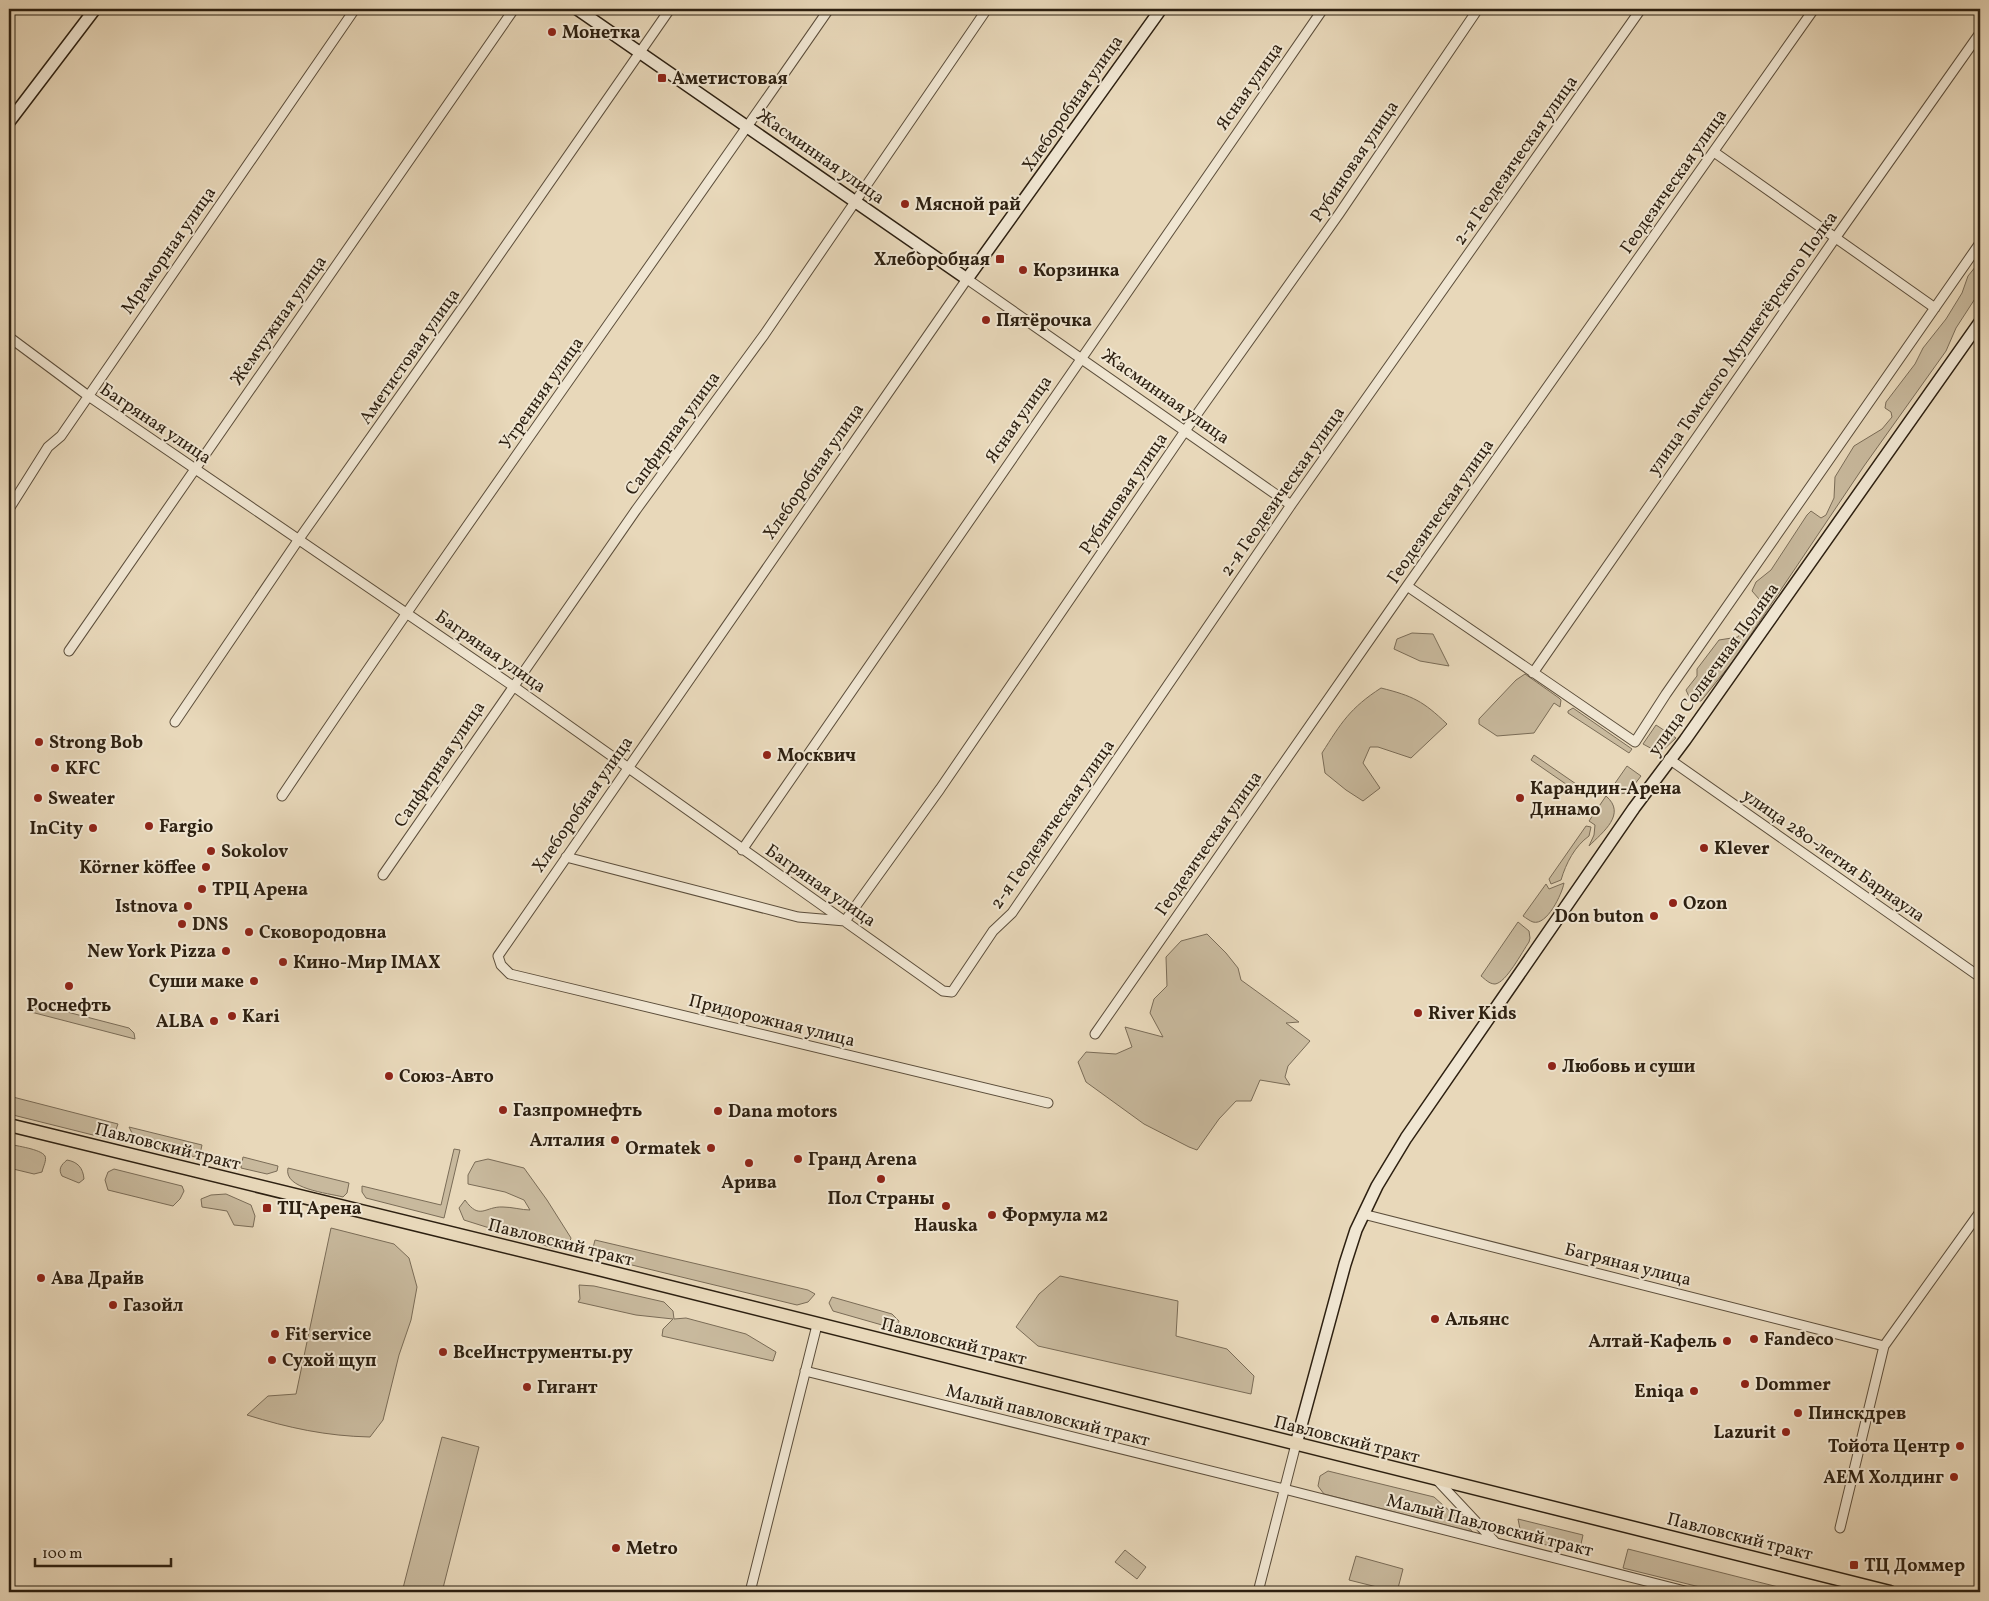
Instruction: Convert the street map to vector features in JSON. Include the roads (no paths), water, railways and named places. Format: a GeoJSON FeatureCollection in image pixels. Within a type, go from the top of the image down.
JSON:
{"type":"FeatureCollection","features":[{"type":"Feature","properties":{"kind":"main road","name":"Павловский тракт"},"geometry":{"type":"LineString","coordinates":[[9,1124],[1591,1516],[1890,1592]]}},
{"type":"Feature","properties":{"kind":"street"},"geometry":{"type":"LineString","coordinates":[[9,122],[95,9]]}},
{"type":"Feature","properties":{"kind":"street","name":"Мраморная улица"},"geometry":{"type":"LineString","coordinates":[[9,509],[48,448],[61,436],[87,395],[355,9]]}},
{"type":"Feature","properties":{"kind":"street","name":"Жемчужная улица"},"geometry":{"type":"LineString","coordinates":[[69,652],[514,9]]}},
{"type":"Feature","properties":{"kind":"street","name":"Жасминная улица"},"geometry":{"type":"LineString","coordinates":[[577,9],[855,200],[1291,505]]}},
{"type":"Feature","properties":{"kind":"street","name":"Аметистовая улица"},"geometry":{"type":"LineString","coordinates":[[175,722],[299,539],[670,9]]}},
{"type":"Feature","properties":{"kind":"street","name":"Утренняя улица"},"geometry":{"type":"LineString","coordinates":[[282,796],[406,612],[829,9]]}},
{"type":"Feature","properties":{"kind":"street","name":"Сапфирная улица"},"geometry":{"type":"LineString","coordinates":[[383,875],[636,510],[764,334],[988,9]]}},
{"type":"Feature","properties":{"kind":"street","name":"Хлеборобная улица"},"geometry":{"type":"LineString","coordinates":[[498,956],[967,279],[1161,9]]}},
{"type":"Feature","properties":{"kind":"street","name":"Ясная улица"},"geometry":{"type":"LineString","coordinates":[[742,850],[1323,9]]}},
{"type":"Feature","properties":{"kind":"street","name":"Рубиновая улица"},"geometry":{"type":"LineString","coordinates":[[844,921],[940,788],[1185,431],[1333,222],[1478,9]]}},
{"type":"Feature","properties":{"kind":"street","name":"2-я Геодезическая улица"},"geometry":{"type":"LineString","coordinates":[[952,992],[993,931],[1012,913],[1291,505],[1641,9]]}},
{"type":"Feature","properties":{"kind":"street","name":"Геодезическая улица"},"geometry":{"type":"LineString","coordinates":[[1094,1034],[1814,9]]}},
{"type":"Feature","properties":{"kind":"street","name":"улица Томского Мушкетёрского Полка"},"geometry":{"type":"LineString","coordinates":[[1533,673],[1980,33]]}},
{"type":"Feature","properties":{"kind":"street"},"geometry":{"type":"LineString","coordinates":[[1714,152],[1935,308]]}},
{"type":"Feature","properties":{"kind":"street"},"geometry":{"type":"LineString","coordinates":[[1407,586],[1635,742],[1666,694],[1980,243]]}},
{"type":"Feature","properties":{"kind":"street","name":"улица Солнечная Поляна"},"geometry":{"type":"LineString","coordinates":[[1296,1444],[1356,1230],[1406,1138],[1669,759],[1980,322]]}},
{"type":"Feature","properties":{"kind":"street","name":"Багряная улица"},"geometry":{"type":"LineString","coordinates":[[9,337],[87,395],[513,686],[742,850],[944,991],[952,992]]}},
{"type":"Feature","properties":{"kind":"street","name":"улица 280-летия Барнаула"},"geometry":{"type":"LineString","coordinates":[[1669,759],[1980,977]]}},
{"type":"Feature","properties":{"kind":"street"},"geometry":{"type":"LineString","coordinates":[[566,857],[798,917],[844,921]]}},
{"type":"Feature","properties":{"kind":"street","name":"Придорожная улица"},"geometry":{"type":"LineString","coordinates":[[498,956],[501,964],[510,974],[1048,1103]]}},
{"type":"Feature","properties":{"kind":"street"},"geometry":{"type":"LineString","coordinates":[[1840,1528],[1884,1346],[1980,1212]]}},
{"type":"Feature","properties":{"kind":"street","name":"Багряная улица"},"geometry":{"type":"LineString","coordinates":[[1363,1214],[1884,1346]]}},
{"type":"Feature","properties":{"kind":"street"},"geometry":{"type":"LineString","coordinates":[[750,1592],[817,1325]]}},
{"type":"Feature","properties":{"kind":"street","name":"Малый павловский тракт"},"geometry":{"type":"LineString","coordinates":[[805,1371],[1284,1489]]}},
{"type":"Feature","properties":{"kind":"street"},"geometry":{"type":"LineString","coordinates":[[1258,1592],[1296,1444]]}},
{"type":"Feature","properties":{"kind":"street"},"geometry":{"type":"LineString","coordinates":[[1436,1479],[1496,1543]]}},
{"type":"Feature","properties":{"kind":"street","name":"Малый Павловский тракт"},"geometry":{"type":"LineString","coordinates":[[1284,1489],[1689,1592]]}},
{"type":"Feature","properties":{"kind":"place","name":"Монетка"},"geometry":{"type":"Point","coordinates":[552,32]}},
{"type":"Feature","properties":{"kind":"place","name":"Аметистовая"},"geometry":{"type":"Point","coordinates":[662,78]}},
{"type":"Feature","properties":{"kind":"place","name":"Мясной рай"},"geometry":{"type":"Point","coordinates":[905,204]}},
{"type":"Feature","properties":{"kind":"place","name":"Хлеборобная"},"geometry":{"type":"Point","coordinates":[1000,259]}},
{"type":"Feature","properties":{"kind":"place","name":"Корзинка"},"geometry":{"type":"Point","coordinates":[1023,270]}},
{"type":"Feature","properties":{"kind":"place","name":"Пятёрочка"},"geometry":{"type":"Point","coordinates":[986,320]}},
{"type":"Feature","properties":{"kind":"place","name":"Strong Bob"},"geometry":{"type":"Point","coordinates":[39,742]}},
{"type":"Feature","properties":{"kind":"place","name":"Москвич"},"geometry":{"type":"Point","coordinates":[767,755]}},
{"type":"Feature","properties":{"kind":"place","name":"KFC"},"geometry":{"type":"Point","coordinates":[55,768]}},
{"type":"Feature","properties":{"kind":"place","name":"Sweater"},"geometry":{"type":"Point","coordinates":[38,798]}},
{"type":"Feature","properties":{"kind":"place","name":"Карандин-Арена Динамо"},"geometry":{"type":"Point","coordinates":[1520,798]}},
{"type":"Feature","properties":{"kind":"place","name":"Fargio"},"geometry":{"type":"Point","coordinates":[149,826]}},
{"type":"Feature","properties":{"kind":"place","name":"InCity"},"geometry":{"type":"Point","coordinates":[93,828]}},
{"type":"Feature","properties":{"kind":"place","name":"Klever"},"geometry":{"type":"Point","coordinates":[1704,848]}},
{"type":"Feature","properties":{"kind":"place","name":"Sokolov"},"geometry":{"type":"Point","coordinates":[211,851]}},
{"type":"Feature","properties":{"kind":"place","name":"Körner köffee"},"geometry":{"type":"Point","coordinates":[206,867]}},
{"type":"Feature","properties":{"kind":"place","name":"ТРЦ Арена"},"geometry":{"type":"Point","coordinates":[202,889]}},
{"type":"Feature","properties":{"kind":"place","name":"Ozon"},"geometry":{"type":"Point","coordinates":[1673,903]}},
{"type":"Feature","properties":{"kind":"place","name":"Istnova"},"geometry":{"type":"Point","coordinates":[188,906]}},
{"type":"Feature","properties":{"kind":"place","name":"Don buton"},"geometry":{"type":"Point","coordinates":[1654,916]}},
{"type":"Feature","properties":{"kind":"place","name":"DNS"},"geometry":{"type":"Point","coordinates":[182,924]}},
{"type":"Feature","properties":{"kind":"place","name":"Сковородовна"},"geometry":{"type":"Point","coordinates":[249,932]}},
{"type":"Feature","properties":{"kind":"place","name":"New York Pizza"},"geometry":{"type":"Point","coordinates":[226,951]}},
{"type":"Feature","properties":{"kind":"place","name":"Кино-Мир IMAX"},"geometry":{"type":"Point","coordinates":[283,962]}},
{"type":"Feature","properties":{"kind":"place","name":"Суши маке"},"geometry":{"type":"Point","coordinates":[254,981]}},
{"type":"Feature","properties":{"kind":"place","name":"Роснефть"},"geometry":{"type":"Point","coordinates":[69,986]}},
{"type":"Feature","properties":{"kind":"place","name":"River Kids"},"geometry":{"type":"Point","coordinates":[1418,1013]}},
{"type":"Feature","properties":{"kind":"place","name":"Kari"},"geometry":{"type":"Point","coordinates":[232,1016]}},
{"type":"Feature","properties":{"kind":"place","name":"ALBA"},"geometry":{"type":"Point","coordinates":[214,1021]}},
{"type":"Feature","properties":{"kind":"place","name":"Любовь и суши"},"geometry":{"type":"Point","coordinates":[1552,1066]}},
{"type":"Feature","properties":{"kind":"place","name":"Союз-Авто"},"geometry":{"type":"Point","coordinates":[389,1076]}},
{"type":"Feature","properties":{"kind":"place","name":"Газпромнефть"},"geometry":{"type":"Point","coordinates":[503,1110]}},
{"type":"Feature","properties":{"kind":"place","name":"Dana motors"},"geometry":{"type":"Point","coordinates":[718,1111]}},
{"type":"Feature","properties":{"kind":"place","name":"Алталия"},"geometry":{"type":"Point","coordinates":[615,1140]}},
{"type":"Feature","properties":{"kind":"place","name":"Ormatek"},"geometry":{"type":"Point","coordinates":[711,1148]}},
{"type":"Feature","properties":{"kind":"place","name":"Гранд Arena"},"geometry":{"type":"Point","coordinates":[798,1159]}},
{"type":"Feature","properties":{"kind":"place","name":"Арива"},"geometry":{"type":"Point","coordinates":[749,1163]}},
{"type":"Feature","properties":{"kind":"place","name":"Пол Страны"},"geometry":{"type":"Point","coordinates":[881,1179]}},
{"type":"Feature","properties":{"kind":"place","name":"Hauska"},"geometry":{"type":"Point","coordinates":[946,1206]}},
{"type":"Feature","properties":{"kind":"place","name":"ТЦ Арена"},"geometry":{"type":"Point","coordinates":[267,1208]}},
{"type":"Feature","properties":{"kind":"place","name":"Формула м2"},"geometry":{"type":"Point","coordinates":[992,1215]}},
{"type":"Feature","properties":{"kind":"place","name":"Ава Драйв"},"geometry":{"type":"Point","coordinates":[41,1278]}},
{"type":"Feature","properties":{"kind":"place","name":"Газойл"},"geometry":{"type":"Point","coordinates":[113,1305]}},
{"type":"Feature","properties":{"kind":"place","name":"Альянс"},"geometry":{"type":"Point","coordinates":[1435,1319]}},
{"type":"Feature","properties":{"kind":"place","name":"Fit service"},"geometry":{"type":"Point","coordinates":[275,1334]}},
{"type":"Feature","properties":{"kind":"place","name":"Fandeco"},"geometry":{"type":"Point","coordinates":[1754,1339]}},
{"type":"Feature","properties":{"kind":"place","name":"Алтай-Кафель"},"geometry":{"type":"Point","coordinates":[1727,1341]}},
{"type":"Feature","properties":{"kind":"place","name":"ВсеИнструменты.ру"},"geometry":{"type":"Point","coordinates":[443,1352]}},
{"type":"Feature","properties":{"kind":"place","name":"Сухой щуп"},"geometry":{"type":"Point","coordinates":[272,1360]}},
{"type":"Feature","properties":{"kind":"place","name":"Dommer"},"geometry":{"type":"Point","coordinates":[1745,1384]}},
{"type":"Feature","properties":{"kind":"place","name":"Гигант"},"geometry":{"type":"Point","coordinates":[527,1387]}},
{"type":"Feature","properties":{"kind":"place","name":"Eniqa"},"geometry":{"type":"Point","coordinates":[1694,1391]}},
{"type":"Feature","properties":{"kind":"place","name":"Пинскдрев"},"geometry":{"type":"Point","coordinates":[1798,1413]}},
{"type":"Feature","properties":{"kind":"place","name":"Lazurit"},"geometry":{"type":"Point","coordinates":[1786,1432]}},
{"type":"Feature","properties":{"kind":"place","name":"Тойота Центр"},"geometry":{"type":"Point","coordinates":[1960,1446]}},
{"type":"Feature","properties":{"kind":"place","name":"АЕМ Холдинг"},"geometry":{"type":"Point","coordinates":[1954,1477]}},
{"type":"Feature","properties":{"kind":"place","name":"Metro"},"geometry":{"type":"Point","coordinates":[616,1548]}},
{"type":"Feature","properties":{"kind":"place","name":"ТЦ Доммер"},"geometry":{"type":"Point","coordinates":[1854,1565]}}]}
